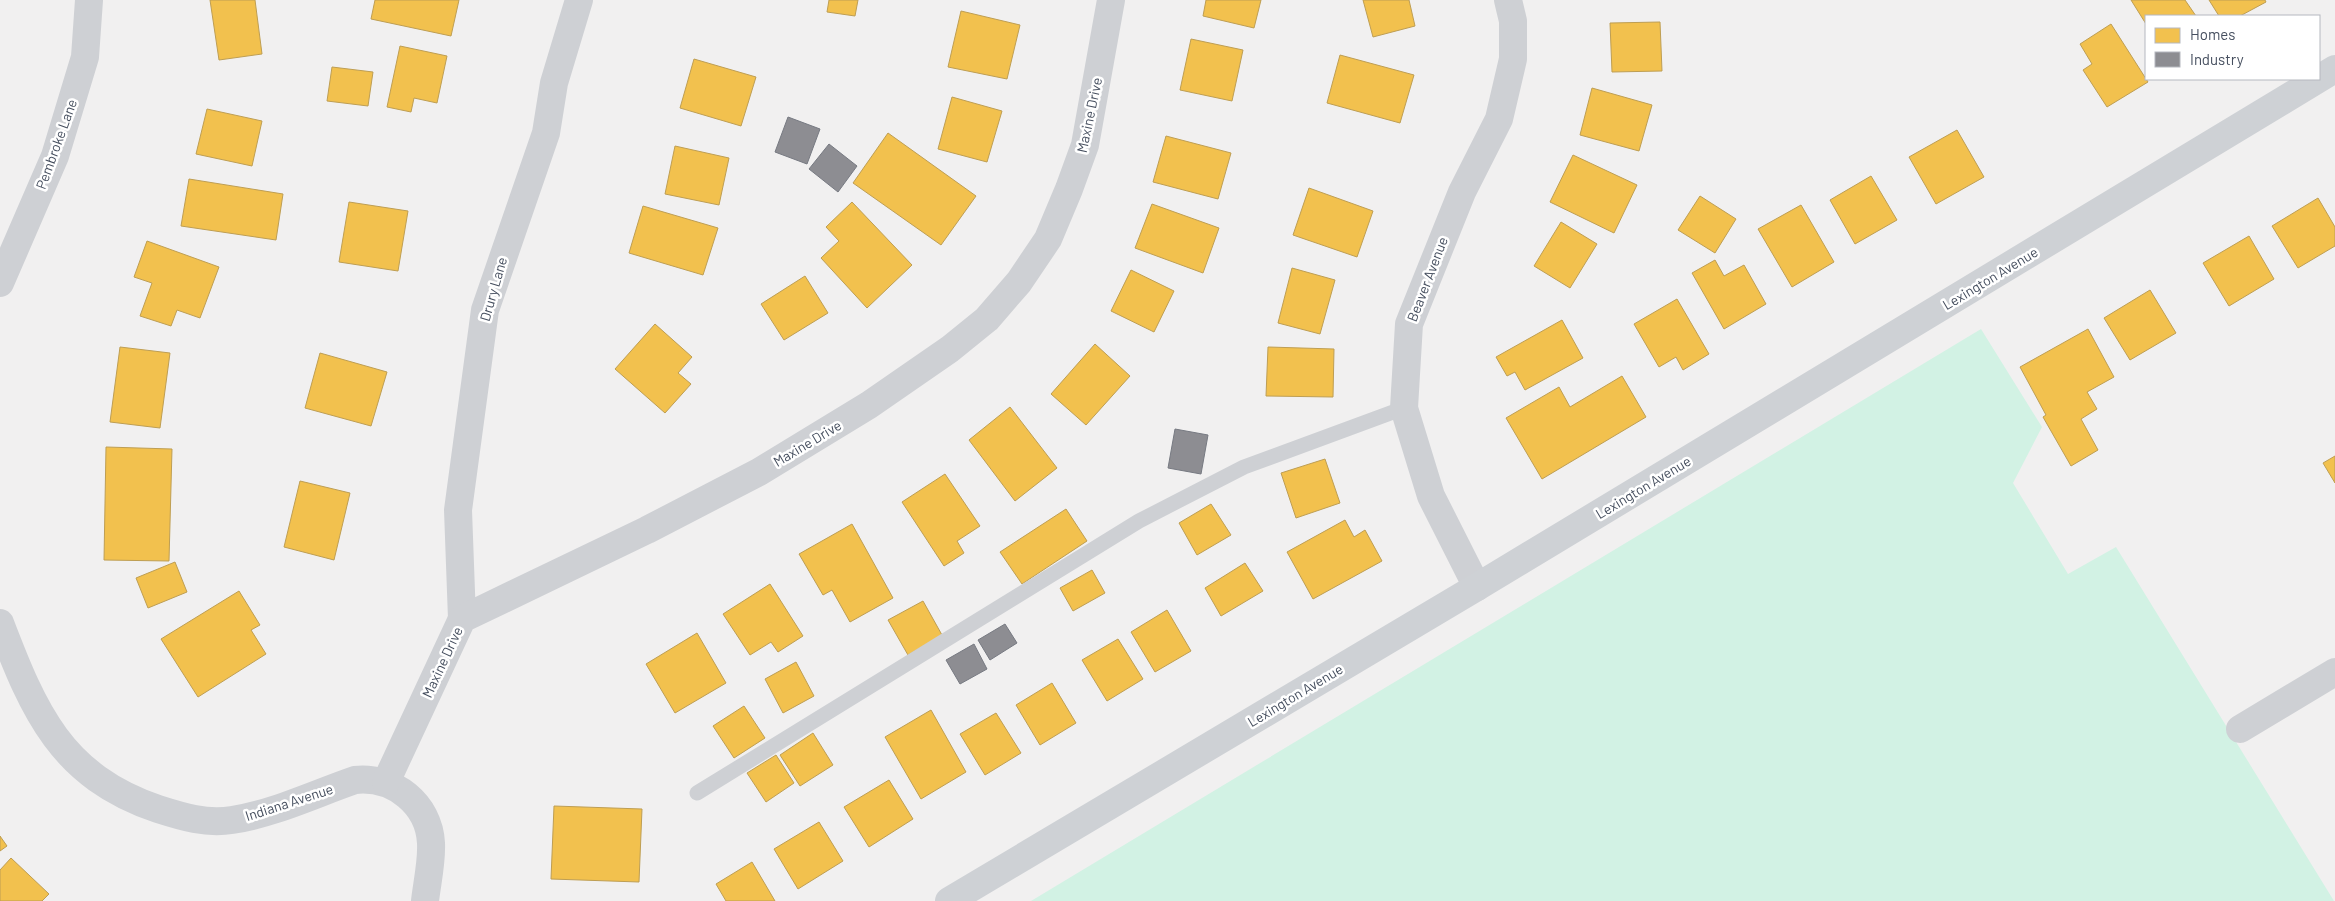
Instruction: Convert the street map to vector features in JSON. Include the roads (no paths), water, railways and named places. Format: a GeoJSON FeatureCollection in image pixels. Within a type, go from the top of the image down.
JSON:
{"type":"FeatureCollection","features":[{"type":"Feature","properties":{"kind":"street","name":"Pembroke Lane"},"geometry":{"type":"LineString","coordinates":[[0,283],[55,156],[85,57],[89,0]]}},
{"type":"Feature","properties":{"kind":"street","name":"Drury Lane"},"geometry":{"type":"LineString","coordinates":[[462,619],[458,510],[485,310],[546,133],[554,83],[578,0]]}},
{"type":"Feature","properties":{"kind":"street","name":"Maxine Drive"},"geometry":{"type":"LineString","coordinates":[[386,782],[462,619],[647,530],[759,472],[869,405],[950,349],[987,319],[1019,282],[1048,239],[1069,189],[1085,145],[1111,0]]}},
{"type":"Feature","properties":{"kind":"street","name":"Beaver Avenue"},"geometry":{"type":"LineString","coordinates":[[1477,587],[1431,496],[1404,408],[1409,324],[1462,192],[1499,119],[1513,58],[1514,21],[1508,0]]}},
{"type":"Feature","properties":{"kind":"street","name":"Lexington Avenue"},"geometry":{"type":"LineString","coordinates":[[2320,78],[2335,69]]}},
{"type":"Feature","properties":{"kind":"street","name":"Lexington Avenue"},"geometry":{"type":"LineString","coordinates":[[949,901],[1477,587],[2317,80]]}},
{"type":"Feature","properties":{"kind":"street","name":"Indiana Avenue"},"geometry":{"type":"LineString","coordinates":[[0,623],[33,700],[54,736],[82,768],[110,789],[140,803],[192,820],[211,822],[256,815],[355,780],[372,778],[386,782],[401,790],[416,803],[428,820],[431,844],[425,901]]}},
{"type":"Feature","properties":{"kind":"street"},"geometry":{"type":"LineString","coordinates":[[2240,729],[2335,672]]}},
{"type":"Feature","properties":{"kind":"lane"},"geometry":{"type":"LineString","coordinates":[[697,793],[1139,521],[1183,497],[1244,467],[1404,408]]}}]}
